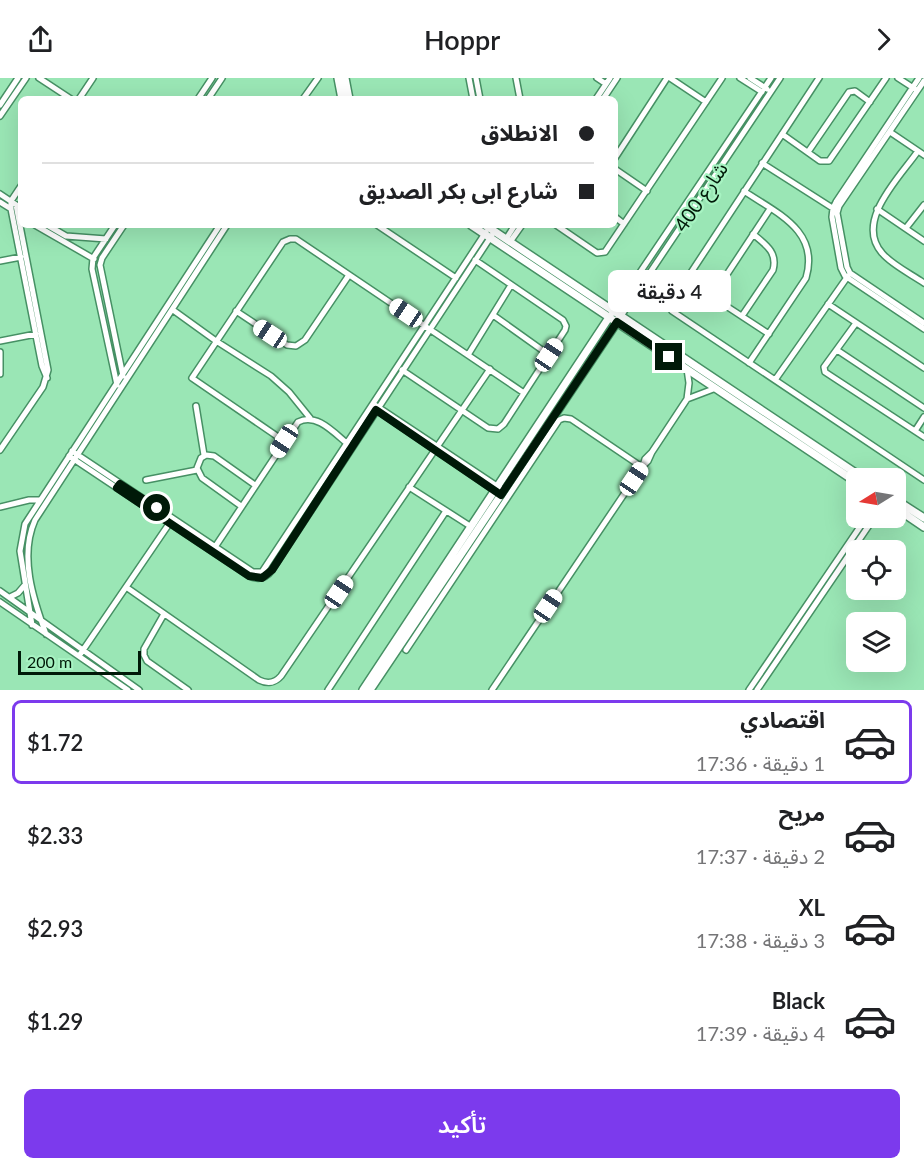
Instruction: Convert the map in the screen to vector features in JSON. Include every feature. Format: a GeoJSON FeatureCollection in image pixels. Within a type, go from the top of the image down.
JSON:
{"type":"FeatureCollection","features":[{"type":"Feature","properties":{"kind":"main road"},"geometry":{"type":"LineString","coordinates":[[338,78],[341,96]]}},
{"type":"Feature","properties":{"kind":"main road"},"geometry":{"type":"LineString","coordinates":[[345,78],[348,96]]}},
{"type":"Feature","properties":{"kind":"main road"},"geometry":{"type":"LineString","coordinates":[[489,231],[813,448],[846,474]]}},
{"type":"Feature","properties":{"kind":"main road"},"geometry":{"type":"LineString","coordinates":[[489,231],[508,241],[611,314]]}},
{"type":"Feature","properties":{"kind":"main road"},"geometry":{"type":"LineString","coordinates":[[370,690],[611,314]]}},
{"type":"Feature","properties":{"kind":"main road"},"geometry":{"type":"LineString","coordinates":[[619,319],[687,369],[846,468]]}},
{"type":"Feature","properties":{"kind":"main road"},"geometry":{"type":"LineString","coordinates":[[363,690],[470,526],[499,491],[619,319]]}},
{"type":"Feature","properties":{"kind":"main road"},"geometry":{"type":"LineString","coordinates":[[906,506],[924,518]]}},
{"type":"Feature","properties":{"kind":"main road"},"geometry":{"type":"LineString","coordinates":[[906,515],[924,527]]}},
{"type":"Feature","properties":{"kind":"street"},"geometry":{"type":"LineString","coordinates":[[0,117],[2,106],[18,78]]}},
{"type":"Feature","properties":{"kind":"street"},"geometry":{"type":"LineString","coordinates":[[2,106],[26,78]]}},
{"type":"Feature","properties":{"kind":"street"},"geometry":{"type":"LineString","coordinates":[[39,78],[66,96]]}},
{"type":"Feature","properties":{"kind":"street"},"geometry":{"type":"LineString","coordinates":[[81,96],[93,78]]}},
{"type":"Feature","properties":{"kind":"street"},"geometry":{"type":"LineString","coordinates":[[200,96],[212,78]]}},
{"type":"Feature","properties":{"kind":"street"},"geometry":{"type":"LineString","coordinates":[[210,96],[222,78]]}},
{"type":"Feature","properties":{"kind":"street"},"geometry":{"type":"LineString","coordinates":[[305,96],[318,78]]}},
{"type":"Feature","properties":{"kind":"street"},"geometry":{"type":"LineString","coordinates":[[469,78],[472,96]]}},
{"type":"Feature","properties":{"kind":"street"},"geometry":{"type":"LineString","coordinates":[[476,78],[479,96]]}},
{"type":"Feature","properties":{"kind":"street"},"geometry":{"type":"LineString","coordinates":[[516,78],[519,96]]}},
{"type":"Feature","properties":{"kind":"street"},"geometry":{"type":"LineString","coordinates":[[597,78],[606,84]]}},
{"type":"Feature","properties":{"kind":"street"},"geometry":{"type":"LineString","coordinates":[[598,96],[610,78]]}},
{"type":"Feature","properties":{"kind":"street"},"geometry":{"type":"LineString","coordinates":[[605,96],[617,78]]}},
{"type":"Feature","properties":{"kind":"street"},"geometry":{"type":"LineString","coordinates":[[618,153],[668,78],[706,102]]}},
{"type":"Feature","properties":{"kind":"street"},"geometry":{"type":"LineString","coordinates":[[561,228],[600,254],[606,251],[722,78]]}},
{"type":"Feature","properties":{"kind":"street"},"geometry":{"type":"LineString","coordinates":[[740,78],[771,92]]}},
{"type":"Feature","properties":{"kind":"street"},"geometry":{"type":"LineString","coordinates":[[750,78],[764,90]]}},
{"type":"Feature","properties":{"kind":"street","name":"شارع 400"},"geometry":{"type":"LineString","coordinates":[[611,314],[771,78]]}},
{"type":"Feature","properties":{"kind":"street","name":"شارع 400"},"geometry":{"type":"LineString","coordinates":[[619,319],[780,78]]}},
{"type":"Feature","properties":{"kind":"street"},"geometry":{"type":"LineString","coordinates":[[819,78],[669,306],[672,311],[924,479]]}},
{"type":"Feature","properties":{"kind":"street"},"geometry":{"type":"LineString","coordinates":[[782,134],[823,162],[829,161],[886,78]]}},
{"type":"Feature","properties":{"kind":"street"},"geometry":{"type":"LineString","coordinates":[[898,78],[915,89]]}},
{"type":"Feature","properties":{"kind":"street"},"geometry":{"type":"LineString","coordinates":[[835,209],[890,132],[919,78]]}},
{"type":"Feature","properties":{"kind":"street"},"geometry":{"type":"LineString","coordinates":[[924,81],[915,89],[835,209],[832,217],[842,270],[924,329]]}},
{"type":"Feature","properties":{"kind":"street"},"geometry":{"type":"LineString","coordinates":[[808,152],[849,92],[855,92],[870,102]]}},
{"type":"Feature","properties":{"kind":"street"},"geometry":{"type":"LineString","coordinates":[[890,132],[924,155]]}},
{"type":"Feature","properties":{"kind":"street"},"geometry":{"type":"LineString","coordinates":[[918,151],[877,209],[873,228],[874,239],[884,255],[924,283]]}},
{"type":"Feature","properties":{"kind":"street"},"geometry":{"type":"LineString","coordinates":[[762,164],[835,209]]}},
{"type":"Feature","properties":{"kind":"street"},"geometry":{"type":"LineString","coordinates":[[618,172],[647,191]]}},
{"type":"Feature","properties":{"kind":"street"},"geometry":{"type":"LineString","coordinates":[[744,191],[794,225],[806,245],[809,261],[806,278],[749,363]]}},
{"type":"Feature","properties":{"kind":"street"},"geometry":{"type":"LineString","coordinates":[[0,194],[16,209],[21,257],[42,366],[47,379]]}},
{"type":"Feature","properties":{"kind":"street"},"geometry":{"type":"LineString","coordinates":[[0,202],[16,209]]}},
{"type":"Feature","properties":{"kind":"street"},"geometry":{"type":"LineString","coordinates":[[906,228],[924,205]]}},
{"type":"Feature","properties":{"kind":"street"},"geometry":{"type":"LineString","coordinates":[[769,334],[717,300],[714,294],[770,209]]}},
{"type":"Feature","properties":{"kind":"street"},"geometry":{"type":"LineString","coordinates":[[877,209],[924,240]]}},
{"type":"Feature","properties":{"kind":"street"},"geometry":{"type":"LineString","coordinates":[[618,219],[624,224]]}},
{"type":"Feature","properties":{"kind":"street"},"geometry":{"type":"LineString","coordinates":[[0,450],[47,379],[48,366],[20,228]]}},
{"type":"Feature","properties":{"kind":"street"},"geometry":{"type":"LineString","coordinates":[[40,228],[100,261]]}},
{"type":"Feature","properties":{"kind":"street"},"geometry":{"type":"LineString","coordinates":[[52,228],[66,236],[106,239]]}},
{"type":"Feature","properties":{"kind":"street"},"geometry":{"type":"LineString","coordinates":[[113,228],[93,258],[93,275],[118,393]]}},
{"type":"Feature","properties":{"kind":"street"},"geometry":{"type":"LineString","coordinates":[[122,228],[100,261],[124,384]]}},
{"type":"Feature","properties":{"kind":"street"},"geometry":{"type":"LineString","coordinates":[[46,634],[30,578],[27,549],[31,529],[116,383],[218,228]]}},
{"type":"Feature","properties":{"kind":"street"},"geometry":{"type":"LineString","coordinates":[[32,625],[24,586],[20,542],[25,524],[39,500],[74,456],[118,393],[226,228]]}},
{"type":"Feature","properties":{"kind":"street"},"geometry":{"type":"LineString","coordinates":[[381,228],[456,278]]}},
{"type":"Feature","properties":{"kind":"street"},"geometry":{"type":"LineString","coordinates":[[508,241],[514,228]]}},
{"type":"Feature","properties":{"kind":"street"},"geometry":{"type":"LineString","coordinates":[[508,241],[519,228]]}},
{"type":"Feature","properties":{"kind":"street"},"geometry":{"type":"LineString","coordinates":[[374,407],[402,370],[456,278],[489,231]]}},
{"type":"Feature","properties":{"kind":"street"},"geometry":{"type":"LineString","coordinates":[[171,521],[254,572],[264,571],[427,327],[475,260],[489,231]]}},
{"type":"Feature","properties":{"kind":"street"},"geometry":{"type":"LineString","coordinates":[[742,316],[773,270],[775,262],[769,247],[753,234]]}},
{"type":"Feature","properties":{"kind":"street"},"geometry":{"type":"LineString","coordinates":[[284,441],[192,378],[286,240],[296,239],[524,393]]}},
{"type":"Feature","properties":{"kind":"street"},"geometry":{"type":"LineString","coordinates":[[0,261],[21,257]]}},
{"type":"Feature","properties":{"kind":"street"},"geometry":{"type":"LineString","coordinates":[[402,370],[488,428],[498,429],[504,424],[565,330],[565,324],[475,260]]}},
{"type":"Feature","properties":{"kind":"street"},"geometry":{"type":"LineString","coordinates":[[236,311],[286,345],[296,346],[304,342],[349,275]]}},
{"type":"Feature","properties":{"kind":"street"},"geometry":{"type":"LineString","coordinates":[[775,380],[849,276]]}},
{"type":"Feature","properties":{"kind":"street"},"geometry":{"type":"LineString","coordinates":[[849,276],[924,323]]}},
{"type":"Feature","properties":{"kind":"street"},"geometry":{"type":"LineString","coordinates":[[468,355],[511,285]]}},
{"type":"Feature","properties":{"kind":"street"},"geometry":{"type":"LineString","coordinates":[[828,304],[924,368]]}},
{"type":"Feature","properties":{"kind":"street"},"geometry":{"type":"LineString","coordinates":[[172,310],[278,381],[310,418],[319,422],[349,445]]}},
{"type":"Feature","properties":{"kind":"street"},"geometry":{"type":"LineString","coordinates":[[493,315],[549,355]]}},
{"type":"Feature","properties":{"kind":"street"},"geometry":{"type":"LineString","coordinates":[[856,323],[824,367],[825,372],[924,437]]}},
{"type":"Feature","properties":{"kind":"street"},"geometry":{"type":"LineString","coordinates":[[0,341],[36,334]]}},
{"type":"Feature","properties":{"kind":"street"},"geometry":{"type":"LineString","coordinates":[[837,350],[924,408]]}},
{"type":"Feature","properties":{"kind":"street"},"geometry":{"type":"LineString","coordinates":[[0,352],[0,374]]}},
{"type":"Feature","properties":{"kind":"street"},"geometry":{"type":"LineString","coordinates":[[126,587],[259,680],[267,683],[276,680],[325,613],[490,369]]}},
{"type":"Feature","properties":{"kind":"street"},"geometry":{"type":"LineString","coordinates":[[492,690],[642,466],[648,461],[687,399],[689,383],[687,369]]}},
{"type":"Feature","properties":{"kind":"street"},"geometry":{"type":"LineString","coordinates":[[687,399],[716,388]]}},
{"type":"Feature","properties":{"kind":"street"},"geometry":{"type":"LineString","coordinates":[[196,406],[204,455],[198,463],[197,470],[201,478],[241,506]]}},
{"type":"Feature","properties":{"kind":"street"},"geometry":{"type":"LineString","coordinates":[[374,407],[499,491]]}},
{"type":"Feature","properties":{"kind":"street"},"geometry":{"type":"LineString","coordinates":[[915,431],[924,417]]}},
{"type":"Feature","properties":{"kind":"street"},"geometry":{"type":"LineString","coordinates":[[215,547],[295,424],[310,418]]}},
{"type":"Feature","properties":{"kind":"street"},"geometry":{"type":"LineString","coordinates":[[406,650],[559,420],[571,419],[642,466]]}},
{"type":"Feature","properties":{"kind":"street"},"geometry":{"type":"LineString","coordinates":[[74,456],[249,576],[262,578],[272,570],[349,445]]}},
{"type":"Feature","properties":{"kind":"street"},"geometry":{"type":"LineString","coordinates":[[204,455],[214,456],[255,485]]}},
{"type":"Feature","properties":{"kind":"street"},"geometry":{"type":"LineString","coordinates":[[146,480],[197,470]]}},
{"type":"Feature","properties":{"kind":"street"},"geometry":{"type":"LineString","coordinates":[[409,487],[470,526]]}},
{"type":"Feature","properties":{"kind":"street"},"geometry":{"type":"LineString","coordinates":[[0,507],[29,500],[46,502]]}},
{"type":"Feature","properties":{"kind":"street"},"geometry":{"type":"LineString","coordinates":[[328,690],[446,511]]}},
{"type":"Feature","properties":{"kind":"street"},"geometry":{"type":"LineString","coordinates":[[81,654],[171,521]]}},
{"type":"Feature","properties":{"kind":"street"},"geometry":{"type":"LineString","coordinates":[[749,690],[859,528]]}},
{"type":"Feature","properties":{"kind":"street"},"geometry":{"type":"LineString","coordinates":[[757,690],[867,528]]}},
{"type":"Feature","properties":{"kind":"street"},"geometry":{"type":"LineString","coordinates":[[10,597],[24,586]]}},
{"type":"Feature","properties":{"kind":"street"},"geometry":{"type":"LineString","coordinates":[[0,591],[29,611],[128,690]]}},
{"type":"Feature","properties":{"kind":"street"},"geometry":{"type":"LineString","coordinates":[[0,602],[46,634],[139,690]]}},
{"type":"Feature","properties":{"kind":"street"},"geometry":{"type":"LineString","coordinates":[[164,614],[144,649],[144,655],[149,663],[188,690]]}},
{"type":"Feature","properties":{"kind":"route"},"geometry":{"type":"LineString","coordinates":[[157,508],[120,484],[117,488],[251,578],[262,578],[272,570],[376,410],[501,495],[617,322],[669,357]]}}]}
